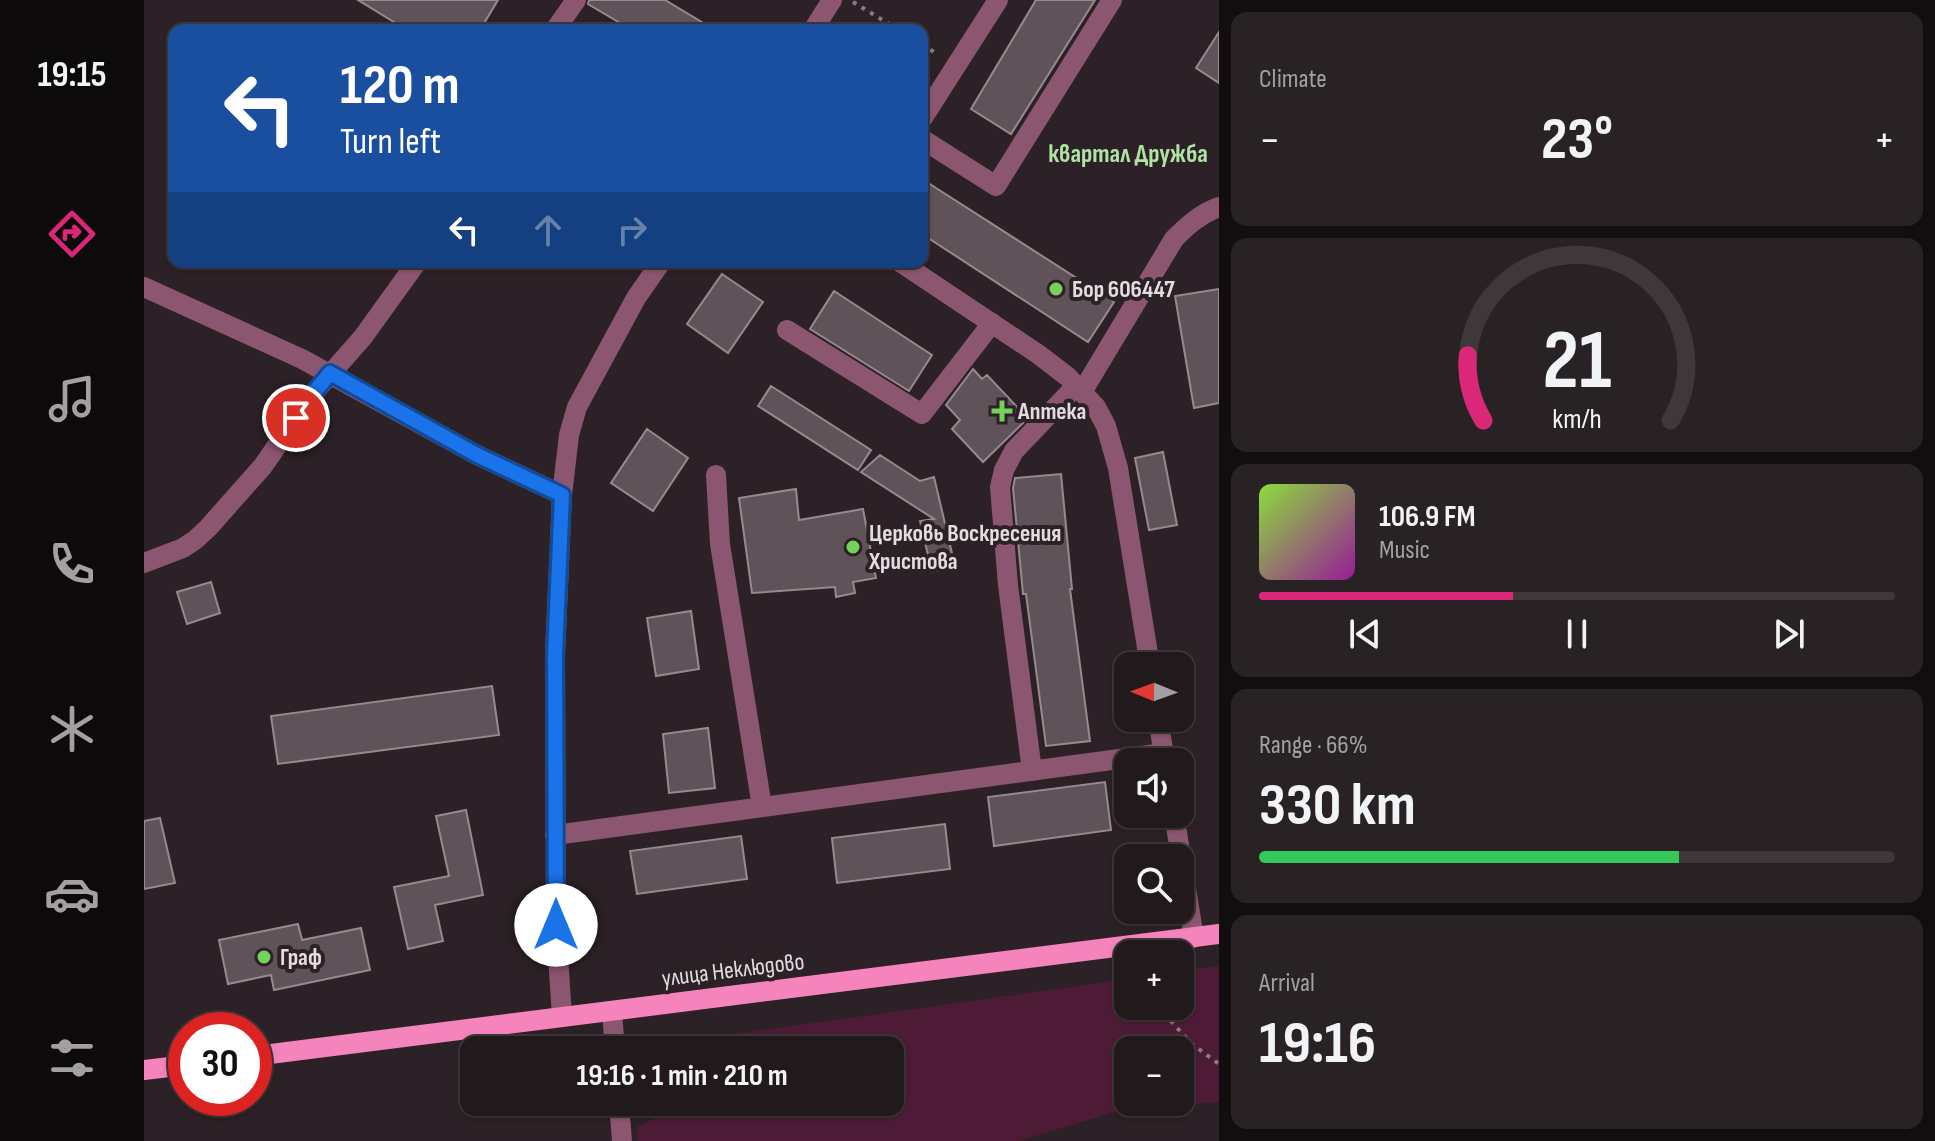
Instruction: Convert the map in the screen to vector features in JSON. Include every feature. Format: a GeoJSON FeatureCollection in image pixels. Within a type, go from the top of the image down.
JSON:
{"type":"FeatureCollection","features":[{"type":"Feature","properties":{"kind":"main road","name":"улица Неклюдово"},"geometry":{"type":"LineString","coordinates":[[272,1054],[1219,934]]}},
{"type":"Feature","properties":{"kind":"main road"},"geometry":{"type":"LineString","coordinates":[[144,1070],[168,1067]]}},
{"type":"Feature","properties":{"kind":"street"},"geometry":{"type":"LineString","coordinates":[[559,24],[576,0]]}},
{"type":"Feature","properties":{"kind":"street"},"geometry":{"type":"LineString","coordinates":[[817,24],[832,0]]}},
{"type":"Feature","properties":{"kind":"street"},"geometry":{"type":"LineString","coordinates":[[928,110],[998,0]]}},
{"type":"Feature","properties":{"kind":"street"},"geometry":{"type":"LineString","coordinates":[[928,143],[996,186],[1112,0]]}},
{"type":"Feature","properties":{"kind":"street"},"geometry":{"type":"LineString","coordinates":[[1032,771],[1008,585],[1000,487],[1004,470],[1014,451],[1079,389],[1174,239],[1189,224],[1219,207]]}},
{"type":"Feature","properties":{"kind":"street"},"geometry":{"type":"LineString","coordinates":[[144,563],[183,548],[208,528],[263,466],[312,395],[363,337],[413,268]]}},
{"type":"Feature","properties":{"kind":"street"},"geometry":{"type":"LineString","coordinates":[[562,1017],[556,925],[555,655],[562,495],[569,435],[577,407],[636,298],[657,268]]}},
{"type":"Feature","properties":{"kind":"street"},"geometry":{"type":"LineString","coordinates":[[909,268],[1038,354],[1096,407],[1106,426],[1118,468],[1148,652]]}},
{"type":"Feature","properties":{"kind":"street"},"geometry":{"type":"LineString","coordinates":[[144,287],[302,359],[477,455],[562,495]]}},
{"type":"Feature","properties":{"kind":"street"},"geometry":{"type":"LineString","coordinates":[[787,330],[922,414],[992,323]]}},
{"type":"Feature","properties":{"kind":"street"},"geometry":{"type":"LineString","coordinates":[[716,475],[720,544],[762,807]]}},
{"type":"Feature","properties":{"kind":"street"},"geometry":{"type":"LineString","coordinates":[[555,835],[1032,771],[1114,763]]}},
{"type":"Feature","properties":{"kind":"street"},"geometry":{"type":"LineString","coordinates":[[1176,828],[1194,938]]}},
{"type":"Feature","properties":{"kind":"street"},"geometry":{"type":"LineString","coordinates":[[612,1012],[614,1036]]}},
{"type":"Feature","properties":{"kind":"street"},"geometry":{"type":"LineString","coordinates":[[620,1116],[622,1141]]}},
{"type":"Feature","properties":{"kind":"path"},"geometry":{"type":"LineString","coordinates":[[851,0],[889,24]]}},
{"type":"Feature","properties":{"kind":"path"},"geometry":{"type":"LineString","coordinates":[[1170,1020],[1192,1044],[1219,1064]]}},
{"type":"Feature","properties":{"kind":"shaded area"},"geometry":{"type":"Polygon","coordinates":[[[1219,966],[1219,1102],[1194,1104],[1194,1036],[1114,1036],[1114,1112],[1018,1141],[638,1141],[637,1127],[659,1116],[904,1116],[904,1036],[735,1034],[1114,981],[1114,1020],[1194,1020],[1194,969],[1219,966]]]}},
{"type":"Feature","properties":{"kind":"building"},"geometry":{"type":"Polygon","coordinates":[[[358,0],[498,0],[484,24],[397,24],[358,0]]]}},
{"type":"Feature","properties":{"kind":"building"},"geometry":{"type":"Polygon","coordinates":[[[589,0],[665,0],[705,24],[622,24],[588,4],[589,0]]]}},
{"type":"Feature","properties":{"kind":"building"},"geometry":{"type":"Polygon","coordinates":[[[1036,0],[1095,0],[1011,134],[971,109],[1036,0]]]}},
{"type":"Feature","properties":{"kind":"building"},"geometry":{"type":"Polygon","coordinates":[[[1219,32],[1219,83],[1196,68],[1219,32]]]}},
{"type":"Feature","properties":{"kind":"building"},"geometry":{"type":"Polygon","coordinates":[[[928,183],[1114,302],[1088,342],[928,238],[928,183]]]}},
{"type":"Feature","properties":{"kind":"building"},"geometry":{"type":"Polygon","coordinates":[[[722,274],[763,302],[728,353],[687,324],[722,274]]]}},
{"type":"Feature","properties":{"kind":"building"},"geometry":{"type":"Polygon","coordinates":[[[1219,289],[1219,403],[1194,408],[1175,296],[1219,289]]]}},
{"type":"Feature","properties":{"kind":"building"},"geometry":{"type":"Polygon","coordinates":[[[834,291],[932,355],[909,391],[810,329],[834,291]]]}},
{"type":"Feature","properties":{"kind":"building"},"geometry":{"type":"Polygon","coordinates":[[[973,369],[982,379],[987,375],[1020,410],[1016,413],[1024,422],[983,462],[952,429],[960,420],[946,405],[973,369]]]}},
{"type":"Feature","properties":{"kind":"building"},"geometry":{"type":"Polygon","coordinates":[[[771,386],[871,450],[858,470],[758,406],[771,386]]]}},
{"type":"Feature","properties":{"kind":"building"},"geometry":{"type":"Polygon","coordinates":[[[647,429],[688,458],[653,511],[611,483],[647,429]]]}},
{"type":"Feature","properties":{"kind":"building"},"geometry":{"type":"Polygon","coordinates":[[[1163,452],[1177,525],[1149,530],[1135,458],[1163,452]]]}},
{"type":"Feature","properties":{"kind":"building"},"geometry":{"type":"Polygon","coordinates":[[[880,455],[920,481],[934,477],[955,566],[932,572],[920,521],[934,519],[861,472],[880,455]]]}},
{"type":"Feature","properties":{"kind":"building"},"geometry":{"type":"Polygon","coordinates":[[[1061,474],[1070,589],[1090,741],[1046,746],[1026,594],[1023,594],[1013,488],[1015,478],[1061,474]]]}},
{"type":"Feature","properties":{"kind":"building"},"geometry":{"type":"Polygon","coordinates":[[[796,489],[799,520],[863,509],[876,578],[853,582],[855,593],[836,597],[835,587],[752,593],[739,498],[796,489]]]}},
{"type":"Feature","properties":{"kind":"building"},"geometry":{"type":"Polygon","coordinates":[[[211,582],[220,613],[187,624],[177,592],[211,582]]]}},
{"type":"Feature","properties":{"kind":"building"},"geometry":{"type":"Polygon","coordinates":[[[691,611],[699,669],[656,676],[647,618],[691,611]]]}},
{"type":"Feature","properties":{"kind":"building"},"geometry":{"type":"Polygon","coordinates":[[[492,686],[499,735],[278,764],[271,716],[492,686]]]}},
{"type":"Feature","properties":{"kind":"building"},"geometry":{"type":"Polygon","coordinates":[[[708,728],[715,788],[669,793],[663,734],[708,728]]]}},
{"type":"Feature","properties":{"kind":"building"},"geometry":{"type":"Polygon","coordinates":[[[1105,782],[1111,830],[994,846],[988,797],[1105,782]]]}},
{"type":"Feature","properties":{"kind":"building"},"geometry":{"type":"Polygon","coordinates":[[[466,810],[483,895],[435,905],[443,941],[408,949],[394,887],[449,876],[436,816],[466,810]]]}},
{"type":"Feature","properties":{"kind":"building"},"geometry":{"type":"Polygon","coordinates":[[[160,818],[175,883],[144,889],[144,821],[160,818]]]}},
{"type":"Feature","properties":{"kind":"building"},"geometry":{"type":"Polygon","coordinates":[[[945,824],[950,869],[837,883],[832,838],[945,824]]]}},
{"type":"Feature","properties":{"kind":"building"},"geometry":{"type":"Polygon","coordinates":[[[741,836],[747,879],[637,894],[630,851],[741,836]]]}},
{"type":"Feature","properties":{"kind":"building","name":"Граф"},"geometry":{"type":"Polygon","coordinates":[[[298,924],[302,940],[361,928],[370,970],[274,990],[271,975],[228,984],[219,940],[298,924]]]}},
{"type":"Feature","properties":{"kind":"place","name":"Бор 606447"},"geometry":{"type":"Point","coordinates":[1056,289]}},
{"type":"Feature","properties":{"kind":"place","name":"Аптека"},"geometry":{"type":"Point","coordinates":[1002,411]}},
{"type":"Feature","properties":{"kind":"place","name":"Церковь Воскресения Христова"},"geometry":{"type":"Point","coordinates":[853,547]}},
{"type":"Feature","properties":{"kind":"place","name":"Граф"},"geometry":{"type":"Point","coordinates":[264,957]}},
{"type":"Feature","properties":{"kind":"district","name":"квартал Дружба"},"geometry":{"type":"Point","coordinates":[1128,154]}},
{"type":"Feature","properties":{"kind":"route"},"geometry":{"type":"LineString","coordinates":[[296,418],[330,373],[477,455],[562,495],[555,655],[556,925]]}}]}
